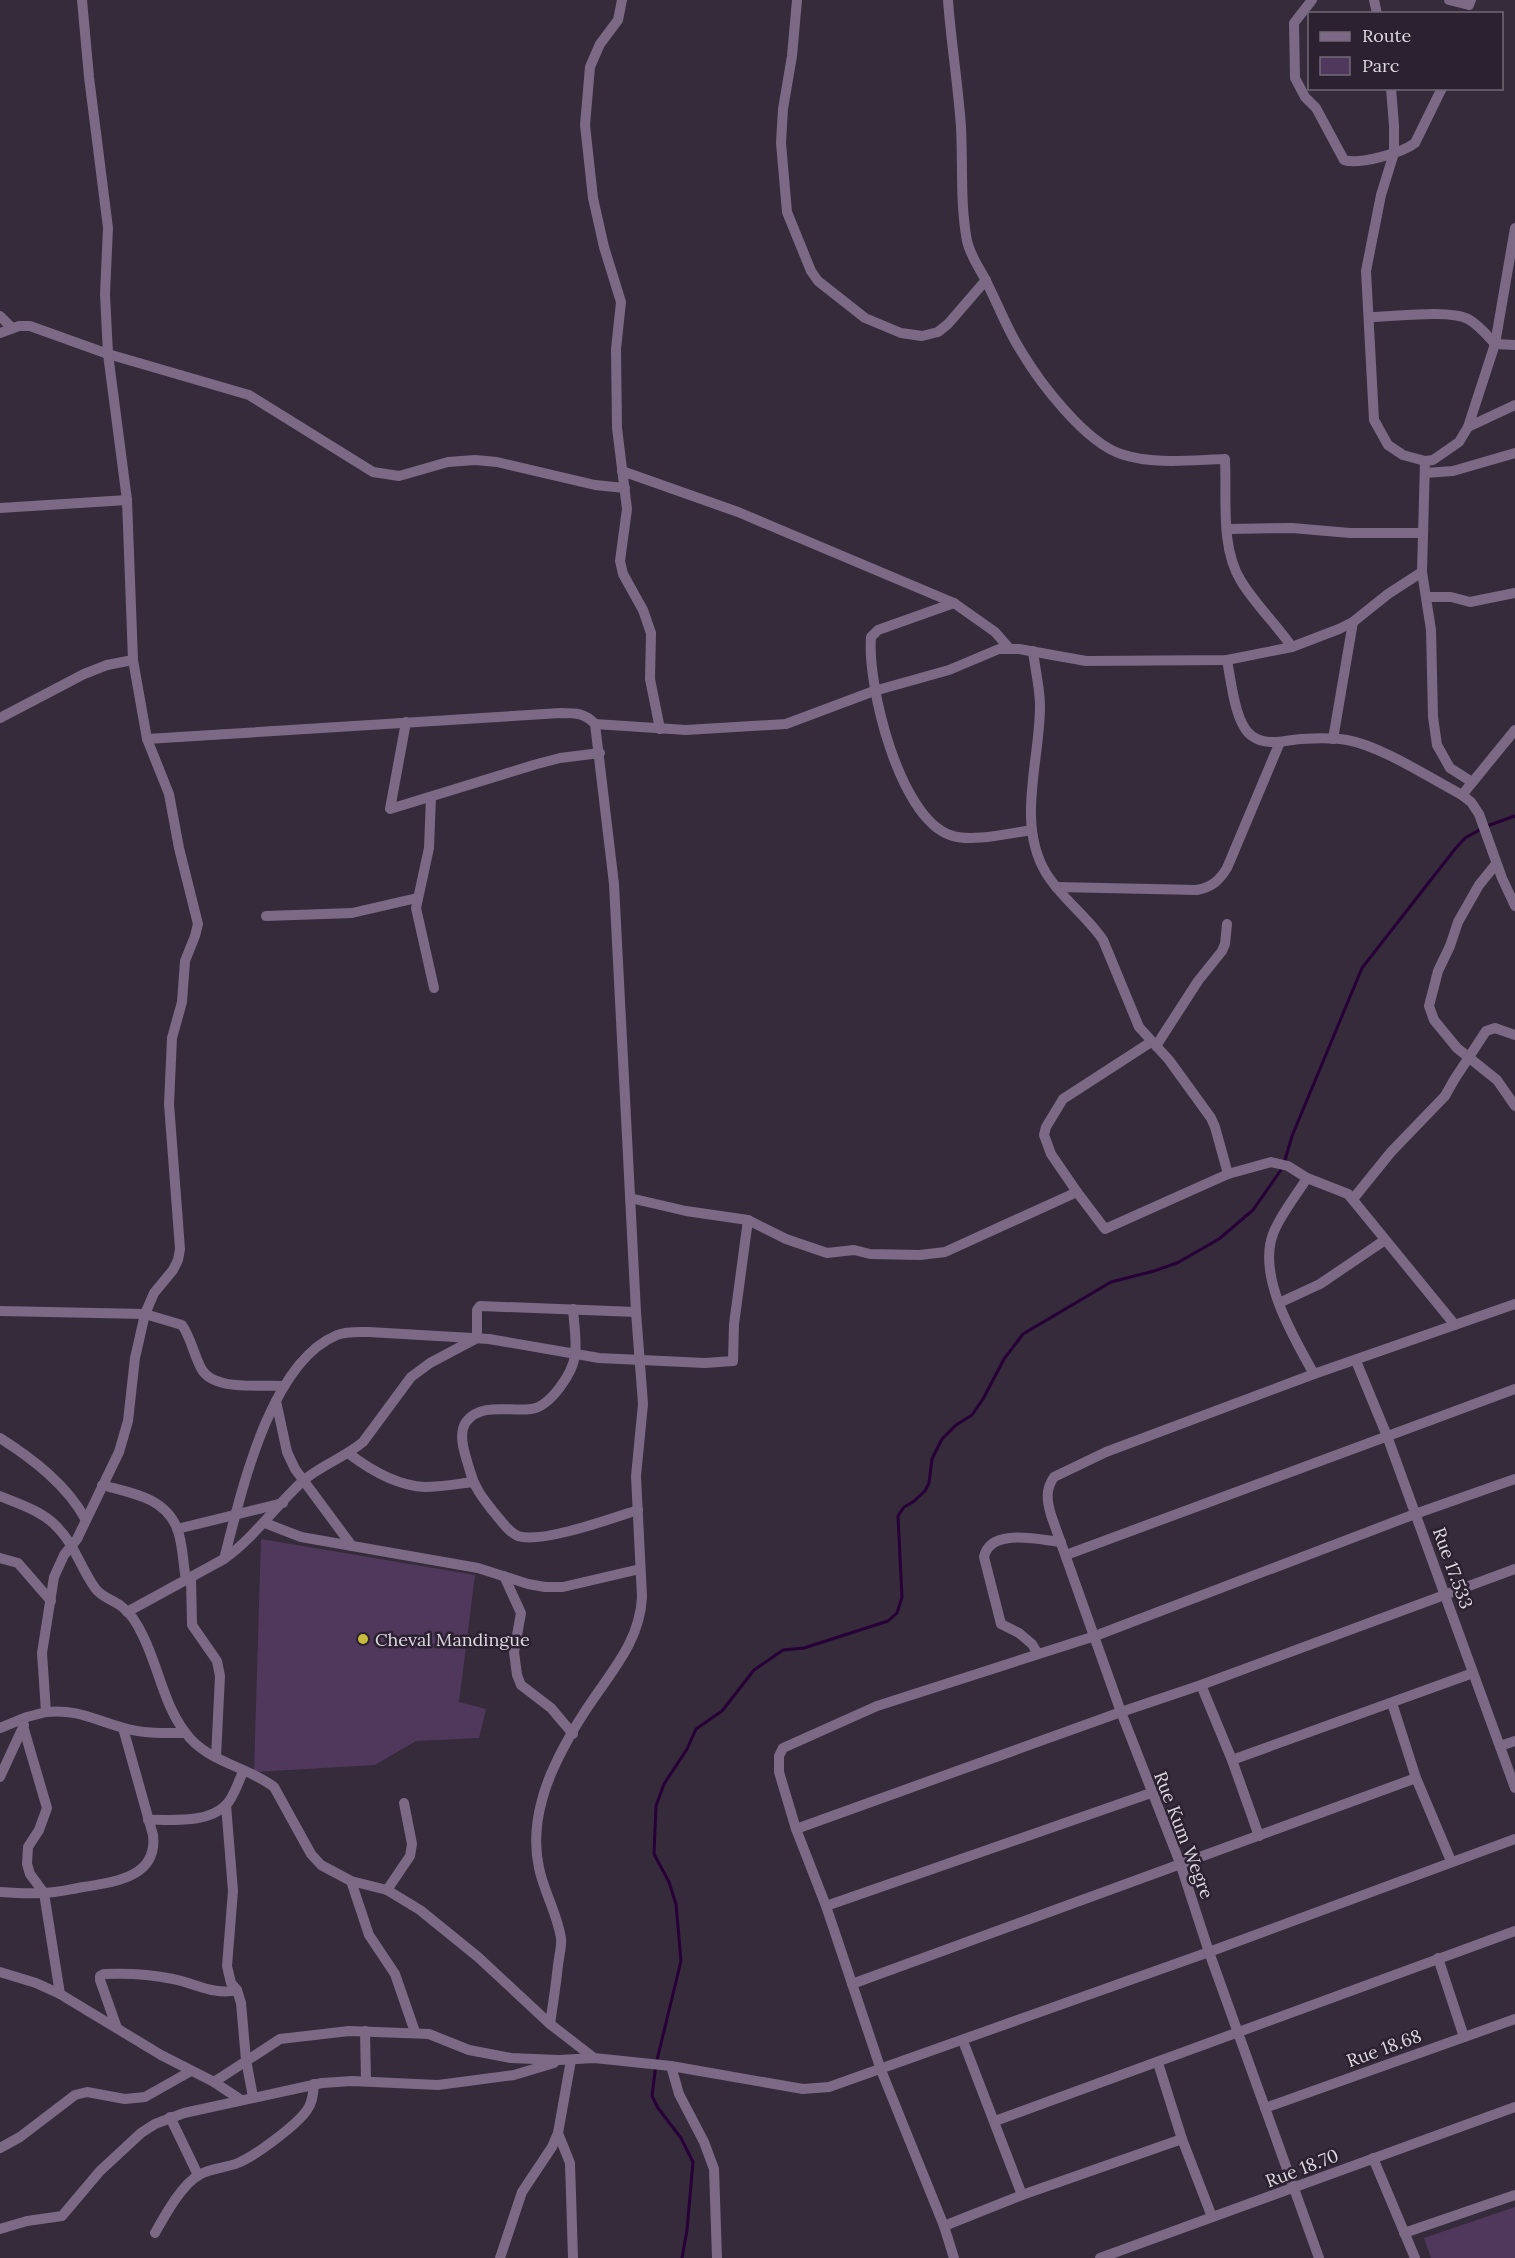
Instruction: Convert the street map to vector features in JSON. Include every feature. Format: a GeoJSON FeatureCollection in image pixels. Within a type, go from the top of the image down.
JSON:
{"type":"FeatureCollection","features":[{"type":"Feature","properties":{"kind":"street"},"geometry":{"type":"LineString","coordinates":[[46,1712],[42,1653],[57,1569],[77,1539],[123,1439],[128,1421],[135,1358],[145,1314],[154,1293],[173,1270],[178,1260],[180,1249],[169,1104],[172,1038],[182,1002],[184,962],[198,924],[179,848],[169,794],[147,739],[133,660],[127,500],[108,354],[105,294],[108,228],[82,0]]}},
{"type":"Feature","properties":{"kind":"street"},"geometry":{"type":"LineString","coordinates":[[622,0],[618,20],[600,44],[590,68],[585,125],[593,198],[604,247],[621,302],[616,349],[617,428],[627,509],[621,561],[623,574],[643,610],[651,633],[650,680],[660,729]]}},
{"type":"Feature","properties":{"kind":"street"},"geometry":{"type":"LineString","coordinates":[[796,0],[792,56],[783,109],[781,143],[787,212],[815,276],[825,288],[842,297],[865,318],[901,333],[922,336],[938,332],[948,324],[986,280]]}},
{"type":"Feature","properties":{"kind":"street"},"geometry":{"type":"LineString","coordinates":[[948,0],[958,90],[967,240],[975,264],[986,280],[1020,350],[1035,372],[1078,423],[1106,447],[1121,454],[1153,460],[1225,459],[1228,543],[1234,567],[1242,582],[1279,627],[1292,647]]}},
{"type":"Feature","properties":{"kind":"street"},"geometry":{"type":"LineString","coordinates":[[1312,0],[1297,18],[1293,28],[1295,78],[1316,108],[1344,160],[1353,162],[1410,147],[1419,139],[1441,90]]}},
{"type":"Feature","properties":{"kind":"street"},"geometry":{"type":"LineString","coordinates":[[1449,0],[1469,6]]}},
{"type":"Feature","properties":{"kind":"street"},"geometry":{"type":"LineString","coordinates":[[1391,90],[1394,153],[1381,195],[1366,271],[1374,420],[1388,446],[1402,454],[1425,461],[1433,460],[1459,442],[1468,427],[1495,344],[1515,228]]}},
{"type":"Feature","properties":{"kind":"street"},"geometry":{"type":"LineString","coordinates":[[1369,317],[1452,314],[1478,325],[1495,344],[1515,345]]}},
{"type":"Feature","properties":{"kind":"street"},"geometry":{"type":"LineString","coordinates":[[0,316],[12,328]]}},
{"type":"Feature","properties":{"kind":"street"},"geometry":{"type":"LineString","coordinates":[[0,333],[24,325],[30,326],[108,354],[249,395],[373,472],[399,476],[448,462],[476,460],[508,464],[594,485],[625,488]]}},
{"type":"Feature","properties":{"kind":"street"},"geometry":{"type":"LineString","coordinates":[[1468,427],[1515,405]]}},
{"type":"Feature","properties":{"kind":"street"},"geometry":{"type":"LineString","coordinates":[[1425,473],[1453,471],[1515,453]]}},
{"type":"Feature","properties":{"kind":"street"},"geometry":{"type":"LineString","coordinates":[[1425,461],[1422,572],[1431,630],[1433,717],[1437,745],[1450,768],[1472,782]]}},
{"type":"Feature","properties":{"kind":"street"},"geometry":{"type":"LineString","coordinates":[[622,471],[738,512],[954,603],[995,632],[1009,648]]}},
{"type":"Feature","properties":{"kind":"street"},"geometry":{"type":"LineString","coordinates":[[0,508],[127,500]]}},
{"type":"Feature","properties":{"kind":"street"},"geometry":{"type":"LineString","coordinates":[[1228,529],[1292,528],[1350,533],[1423,533]]}},
{"type":"Feature","properties":{"kind":"street"},"geometry":{"type":"LineString","coordinates":[[596,724],[686,730],[786,724],[874,691],[949,670],[989,653],[1009,648],[1086,662],[1227,660],[1292,647],[1339,629],[1353,622],[1422,572]]}},
{"type":"Feature","properties":{"kind":"street"},"geometry":{"type":"LineString","coordinates":[[1426,597],[1450,597],[1470,602],[1515,592]]}},
{"type":"Feature","properties":{"kind":"street"},"geometry":{"type":"LineString","coordinates":[[954,603],[874,633],[870,645],[874,691],[887,743],[913,798],[940,831],[962,838],[1032,830]]}},
{"type":"Feature","properties":{"kind":"street"},"geometry":{"type":"LineString","coordinates":[[1333,739],[1353,622]]}},
{"type":"Feature","properties":{"kind":"street"},"geometry":{"type":"LineString","coordinates":[[1033,651],[1040,704],[1033,771],[1032,830],[1041,862],[1056,886],[1103,940],[1139,1028],[1169,1060],[1211,1118],[1228,1174]]}},
{"type":"Feature","properties":{"kind":"street"},"geometry":{"type":"LineString","coordinates":[[0,718],[84,674],[107,665],[133,660]]}},
{"type":"Feature","properties":{"kind":"street"},"geometry":{"type":"LineString","coordinates":[[1227,660],[1244,729],[1253,737],[1261,741],[1280,742],[1304,739],[1346,740],[1369,747],[1462,795],[1471,802],[1479,814],[1496,864],[1515,906]]}},
{"type":"Feature","properties":{"kind":"street"},"geometry":{"type":"LineString","coordinates":[[147,739],[580,713],[588,716],[596,724],[614,884],[636,1312],[644,1404],[636,1476],[642,1597],[637,1629],[624,1656],[592,1700],[549,1778],[537,1820],[539,1869],[558,1922],[562,1941],[550,2024]]}},
{"type":"Feature","properties":{"kind":"street"},"geometry":{"type":"LineString","coordinates":[[406,722],[390,809],[537,764],[560,758],[600,753]]}},
{"type":"Feature","properties":{"kind":"street"},"geometry":{"type":"LineString","coordinates":[[1462,795],[1515,730]]}},
{"type":"Feature","properties":{"kind":"street"},"geometry":{"type":"LineString","coordinates":[[1056,886],[1197,890],[1208,888],[1220,880],[1227,868],[1280,742]]}},
{"type":"Feature","properties":{"kind":"street"},"geometry":{"type":"LineString","coordinates":[[431,797],[429,848],[417,898],[418,918],[434,988]]}},
{"type":"Feature","properties":{"kind":"street"},"geometry":{"type":"LineString","coordinates":[[1496,864],[1479,885],[1462,914],[1438,971],[1429,1006],[1434,1020],[1456,1048],[1497,1080],[1515,1106]]}},
{"type":"Feature","properties":{"kind":"street"},"geometry":{"type":"LineString","coordinates":[[266,916],[352,913],[417,898]]}},
{"type":"Feature","properties":{"kind":"street"},"geometry":{"type":"LineString","coordinates":[[1227,924],[1226,944],[1222,951],[1153,1044],[1063,1099],[1046,1127],[1045,1143],[1105,1229],[1228,1174],[1271,1162],[1288,1166],[1307,1178],[1338,1189],[1353,1199],[1455,1325]]}},
{"type":"Feature","properties":{"kind":"street"},"geometry":{"type":"LineString","coordinates":[[1353,1199],[1391,1152],[1445,1096],[1483,1034],[1490,1028],[1515,1035]]}},
{"type":"Feature","properties":{"kind":"street"},"geometry":{"type":"LineString","coordinates":[[1307,1178],[1272,1235],[1270,1263],[1273,1284],[1290,1332],[1314,1374],[1515,1304]]}},
{"type":"Feature","properties":{"kind":"street"},"geometry":{"type":"LineString","coordinates":[[630,1198],[686,1211],[748,1220],[786,1239],[827,1252],[854,1250],[870,1254],[933,1254],[970,1242],[1077,1192]]}},
{"type":"Feature","properties":{"kind":"street"},"geometry":{"type":"LineString","coordinates":[[224,1559],[261,1432],[276,1401],[293,1373],[309,1356],[338,1335],[369,1332],[477,1338],[519,1343],[599,1358],[639,1358],[699,1363],[733,1361],[734,1324],[748,1220]]}},
{"type":"Feature","properties":{"kind":"street"},"geometry":{"type":"LineString","coordinates":[[1279,1303],[1320,1284],[1385,1240]]}},
{"type":"Feature","properties":{"kind":"street"},"geometry":{"type":"LineString","coordinates":[[477,1338],[477,1310],[483,1305],[636,1312]]}},
{"type":"Feature","properties":{"kind":"street"},"geometry":{"type":"LineString","coordinates":[[573,1310],[575,1355],[571,1370],[565,1381],[543,1404],[533,1409],[491,1409],[467,1420],[463,1428],[463,1438],[472,1482],[504,1524],[519,1536],[528,1537],[571,1530],[638,1510]]}},
{"type":"Feature","properties":{"kind":"street"},"geometry":{"type":"LineString","coordinates":[[0,1311],[145,1314],[182,1325],[203,1372],[212,1380],[225,1384],[284,1386]]}},
{"type":"Feature","properties":{"kind":"street"},"geometry":{"type":"LineString","coordinates":[[127,1612],[224,1559],[265,1523],[303,1481],[328,1462],[348,1453],[363,1442],[399,1390],[419,1370],[477,1338]]}},
{"type":"Feature","properties":{"kind":"street","name":"Rue 17.533"},"geometry":{"type":"LineString","coordinates":[[1356,1361],[1387,1436],[1515,1788]]}},
{"type":"Feature","properties":{"kind":"street","name":"Rue Kum Wegre"},"geometry":{"type":"LineString","coordinates":[[1314,1374],[1106,1452],[1063,1471],[1049,1484],[1047,1502],[1121,1712],[1180,1863],[1209,1952],[1319,2258]]}},
{"type":"Feature","properties":{"kind":"street"},"geometry":{"type":"LineString","coordinates":[[1066,1555],[1515,1389]]}},
{"type":"Feature","properties":{"kind":"street"},"geometry":{"type":"LineString","coordinates":[[276,1401],[287,1452],[303,1481],[322,1503],[352,1546]]}},
{"type":"Feature","properties":{"kind":"street"},"geometry":{"type":"LineString","coordinates":[[0,1438],[22,1452],[53,1478],[78,1506],[86,1520]]}},
{"type":"Feature","properties":{"kind":"street"},"geometry":{"type":"LineString","coordinates":[[348,1453],[381,1474],[416,1486],[433,1487],[472,1482]]}},
{"type":"Feature","properties":{"kind":"street"},"geometry":{"type":"LineString","coordinates":[[954,2258],[944,2226],[881,2070],[826,1906],[796,1829],[779,1772],[779,1756],[783,1748],[877,1706],[1095,1636],[1415,1514],[1515,1479]]}},
{"type":"Feature","properties":{"kind":"street"},"geometry":{"type":"LineString","coordinates":[[102,1485],[153,1500],[166,1510],[177,1529],[189,1578],[192,1625],[218,1661],[220,1676],[216,1757]]}},
{"type":"Feature","properties":{"kind":"street"},"geometry":{"type":"LineString","coordinates":[[0,1496],[44,1516],[56,1526],[96,1589],[127,1612],[143,1636],[185,1733],[216,1757],[274,1787],[311,1854],[321,1865],[351,1881],[387,1890],[420,1910],[459,1941],[550,2024],[594,2058]]}},
{"type":"Feature","properties":{"kind":"street"},"geometry":{"type":"LineString","coordinates":[[177,1529],[283,1503]]}},
{"type":"Feature","properties":{"kind":"street"},"geometry":{"type":"LineString","coordinates":[[265,1523],[301,1537],[478,1568],[528,1584],[563,1587],[639,1569]]}},
{"type":"Feature","properties":{"kind":"street"},"geometry":{"type":"LineString","coordinates":[[1038,1654],[1032,1644],[1019,1633],[1001,1624],[985,1552],[999,1539],[1013,1537],[1061,1542]]}},
{"type":"Feature","properties":{"kind":"street"},"geometry":{"type":"LineString","coordinates":[[0,1558],[18,1563],[51,1601]]}},
{"type":"Feature","properties":{"kind":"street"},"geometry":{"type":"LineString","coordinates":[[796,1829],[1201,1685],[1515,1569]]}},
{"type":"Feature","properties":{"kind":"street"},"geometry":{"type":"LineString","coordinates":[[504,1576],[521,1613],[514,1652],[517,1675],[521,1685],[551,1708],[573,1734]]}},
{"type":"Feature","properties":{"kind":"street"},"geometry":{"type":"LineString","coordinates":[[1232,1760],[1473,1673]]}},
{"type":"Feature","properties":{"kind":"street"},"geometry":{"type":"LineString","coordinates":[[1201,1685],[1232,1760],[1259,1836]]}},
{"type":"Feature","properties":{"kind":"street"},"geometry":{"type":"LineString","coordinates":[[1392,1703],[1416,1778],[1451,1861]]}},
{"type":"Feature","properties":{"kind":"street"},"geometry":{"type":"LineString","coordinates":[[0,1728],[46,1712],[80,1713],[123,1728],[144,1732],[185,1733]]}},
{"type":"Feature","properties":{"kind":"street"},"geometry":{"type":"LineString","coordinates":[[0,1777],[25,1721]]}},
{"type":"Feature","properties":{"kind":"street"},"geometry":{"type":"LineString","coordinates":[[25,1721],[47,1808],[39,1830],[28,1847],[27,1858],[30,1874],[44,1893],[60,1994]]}},
{"type":"Feature","properties":{"kind":"street"},"geometry":{"type":"LineString","coordinates":[[0,1892],[44,1893],[118,1881],[132,1876],[143,1867],[154,1845],[123,1728]]}},
{"type":"Feature","properties":{"kind":"street"},"geometry":{"type":"LineString","coordinates":[[1500,1746],[1515,1741]]}},
{"type":"Feature","properties":{"kind":"street"},"geometry":{"type":"LineString","coordinates":[[243,1772],[226,1805],[233,1891],[226,1966],[231,1983],[242,2002],[247,2098]]}},
{"type":"Feature","properties":{"kind":"street"},"geometry":{"type":"LineString","coordinates":[[852,1984],[1416,1778]]}},
{"type":"Feature","properties":{"kind":"street"},"geometry":{"type":"LineString","coordinates":[[826,1906],[1151,1793]]}},
{"type":"Feature","properties":{"kind":"street"},"geometry":{"type":"LineString","coordinates":[[387,1890],[410,1856],[412,1844],[405,1803]]}},
{"type":"Feature","properties":{"kind":"street"},"geometry":{"type":"LineString","coordinates":[[148,1820],[196,1818],[206,1816],[226,1805]]}},
{"type":"Feature","properties":{"kind":"street"},"geometry":{"type":"LineString","coordinates":[[214,2082],[280,2039],[365,2031],[429,2034],[469,2050],[532,2060],[594,2058],[671,2066],[803,2089],[829,2087],[963,2041],[1515,1839]]}},
{"type":"Feature","properties":{"kind":"street"},"geometry":{"type":"LineString","coordinates":[[351,1881],[369,1935],[395,1974],[415,2032]]}},
{"type":"Feature","properties":{"kind":"street"},"geometry":{"type":"LineString","coordinates":[[995,2121],[1515,1931]]}},
{"type":"Feature","properties":{"kind":"street"},"geometry":{"type":"LineString","coordinates":[[1438,1958],[1464,2037]]}},
{"type":"Feature","properties":{"kind":"street"},"geometry":{"type":"LineString","coordinates":[[0,1972],[36,1983],[60,1994],[191,2071],[247,2098]]}},
{"type":"Feature","properties":{"kind":"street"},"geometry":{"type":"LineString","coordinates":[[117,2028],[100,1980],[100,1976],[104,1974],[136,1972],[182,1980],[218,1991],[237,1990]]}},
{"type":"Feature","properties":{"kind":"street","name":"Rue 18.68"},"geometry":{"type":"LineString","coordinates":[[1265,2108],[1515,2019]]}},
{"type":"Feature","properties":{"kind":"street"},"geometry":{"type":"LineString","coordinates":[[365,2031],[366,2081]]}},
{"type":"Feature","properties":{"kind":"street"},"geometry":{"type":"LineString","coordinates":[[963,2041],[1022,2195]]}},
{"type":"Feature","properties":{"kind":"street"},"geometry":{"type":"LineString","coordinates":[[0,2229],[27,2221],[62,2216],[109,2161],[141,2133],[170,2117],[314,2084],[366,2081],[416,2085],[459,2083],[514,2075],[559,2060]]}},
{"type":"Feature","properties":{"kind":"street"},"geometry":{"type":"LineString","coordinates":[[500,2258],[522,2192],[544,2160],[558,2133],[571,2060]]}},
{"type":"Feature","properties":{"kind":"street"},"geometry":{"type":"LineString","coordinates":[[1158,2063],[1182,2139],[1212,2217]]}},
{"type":"Feature","properties":{"kind":"street"},"geometry":{"type":"LineString","coordinates":[[671,2066],[679,2094],[704,2142],[714,2169],[717,2258]]}},
{"type":"Feature","properties":{"kind":"street"},"geometry":{"type":"LineString","coordinates":[[0,2148],[20,2137],[75,2095],[87,2092],[125,2099],[145,2097],[191,2071]]}},
{"type":"Feature","properties":{"kind":"street"},"geometry":{"type":"LineString","coordinates":[[155,2233],[170,2206],[198,2175],[237,2164],[252,2156],[289,2128],[307,2111],[312,2101],[314,2084]]}},
{"type":"Feature","properties":{"kind":"street","name":"Rue 18.70"},"geometry":{"type":"LineString","coordinates":[[1100,2258],[1515,2108]]}},
{"type":"Feature","properties":{"kind":"street"},"geometry":{"type":"LineString","coordinates":[[170,2117],[198,2175]]}},
{"type":"Feature","properties":{"kind":"street"},"geometry":{"type":"LineString","coordinates":[[558,2133],[570,2163],[573,2258]]}},
{"type":"Feature","properties":{"kind":"street"},"geometry":{"type":"LineString","coordinates":[[944,2226],[1022,2195],[1182,2139]]}},
{"type":"Feature","properties":{"kind":"street"},"geometry":{"type":"LineString","coordinates":[[1373,2158],[1415,2258]]}},
{"type":"Feature","properties":{"kind":"street"},"geometry":{"type":"LineString","coordinates":[[1404,2233],[1515,2195]]}},
{"type":"Feature","properties":{"kind":"green space","name":"Cheval Mandingue"},"geometry":{"type":"Polygon","coordinates":[[[261,1539],[475,1575],[459,1702],[486,1709],[479,1738],[416,1741],[375,1765],[254,1772],[261,1539]]]}},
{"type":"Feature","properties":{"kind":"green space"},"geometry":{"type":"Polygon","coordinates":[[[1515,2207],[1515,2258],[1431,2258],[1424,2238],[1515,2207]]]}},
{"type":"Feature","properties":{"kind":"waterway"},"geometry":{"type":"LineString","coordinates":[[1487,826],[1515,816]]}},
{"type":"Feature","properties":{"kind":"waterway"},"geometry":{"type":"LineString","coordinates":[[682,2258],[693,2162],[681,2138],[658,2108],[652,2096],[656,2064],[681,1961],[676,1904],[669,1882],[654,1854],[656,1806],[664,1784],[687,1749],[696,1729],[722,1711],[754,1670],[783,1650],[804,1648],[888,1621],[897,1613],[902,1597],[898,1516],[904,1507],[925,1491],[929,1483],[932,1459],[942,1439],[956,1425],[972,1415],[1004,1359],[1023,1334],[1111,1282],[1177,1263],[1219,1239],[1253,1210],[1283,1167],[1292,1136],[1362,968],[1455,849],[1465,838],[1481,829]]}},
{"type":"Feature","properties":{"kind":"place","name":"Cheval Mandingue"},"geometry":{"type":"Point","coordinates":[363,1639]}}]}
